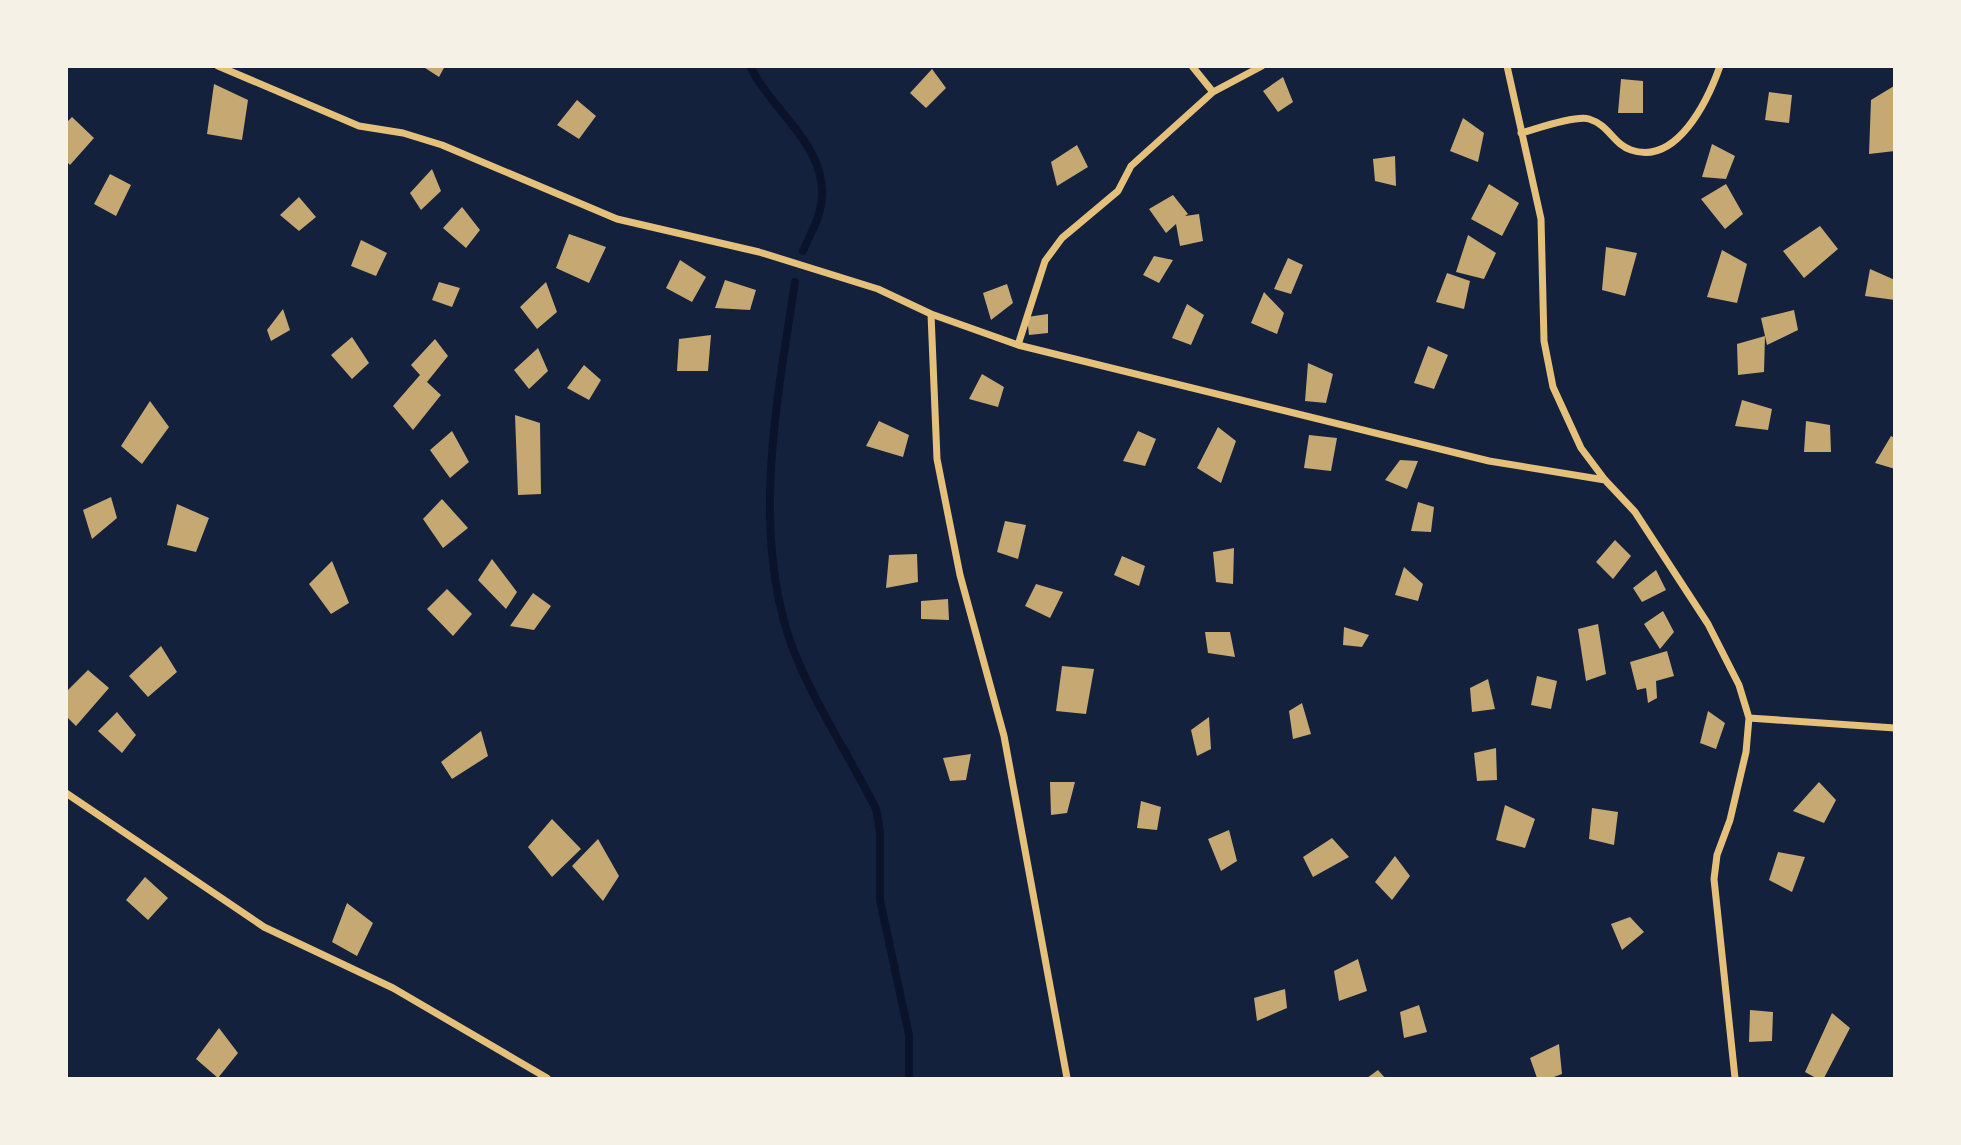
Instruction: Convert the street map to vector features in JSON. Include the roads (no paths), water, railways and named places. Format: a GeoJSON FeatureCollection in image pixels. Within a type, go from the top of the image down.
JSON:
{"type":"FeatureCollection","features":[{"type":"Feature","properties":{"kind":"street"},"geometry":{"type":"LineString","coordinates":[[218,66],[359,126],[403,133],[442,145],[617,219],[759,252],[878,289],[931,314],[1018,345],[1489,461],[1605,481]]}},
{"type":"Feature","properties":{"kind":"street"},"geometry":{"type":"LineString","coordinates":[[1192,66],[1213,92]]}},
{"type":"Feature","properties":{"kind":"street"},"geometry":{"type":"LineString","coordinates":[[1018,345],[1045,261],[1062,238],[1118,191],[1131,166],[1213,92],[1262,66]]}},
{"type":"Feature","properties":{"kind":"street"},"geometry":{"type":"LineString","coordinates":[[1507,66],[1541,219],[1547,367],[1581,449],[1605,481],[1635,512],[1708,624],[1739,685],[1749,718],[1746,751],[1730,820],[1717,855],[1714,879],[1735,1079]]}},
{"type":"Feature","properties":{"kind":"street"},"geometry":{"type":"LineString","coordinates":[[1521,133],[1587,118],[1608,128],[1617,143],[1633,151],[1657,152],[1685,131],[1705,103],[1720,66]]}},
{"type":"Feature","properties":{"kind":"street"},"geometry":{"type":"LineString","coordinates":[[931,314],[937,459],[960,575],[1004,736],[1067,1079]]}},
{"type":"Feature","properties":{"kind":"street"},"geometry":{"type":"LineString","coordinates":[[1749,718],[1895,728]]}},
{"type":"Feature","properties":{"kind":"street"},"geometry":{"type":"LineString","coordinates":[[66,793],[264,927],[393,988],[547,1079]]}},
{"type":"Feature","properties":{"kind":"waterway"},"geometry":{"type":"LineString","coordinates":[[750,66],[799,133],[818,169],[822,188],[820,210],[803,251]]}},
{"type":"Feature","properties":{"kind":"waterway"},"geometry":{"type":"LineString","coordinates":[[795,282],[781,373],[771,467],[773,560],[780,605],[793,649],[811,690],[876,809],[880,831],[880,900],[909,1035],[909,1078]]}}]}
